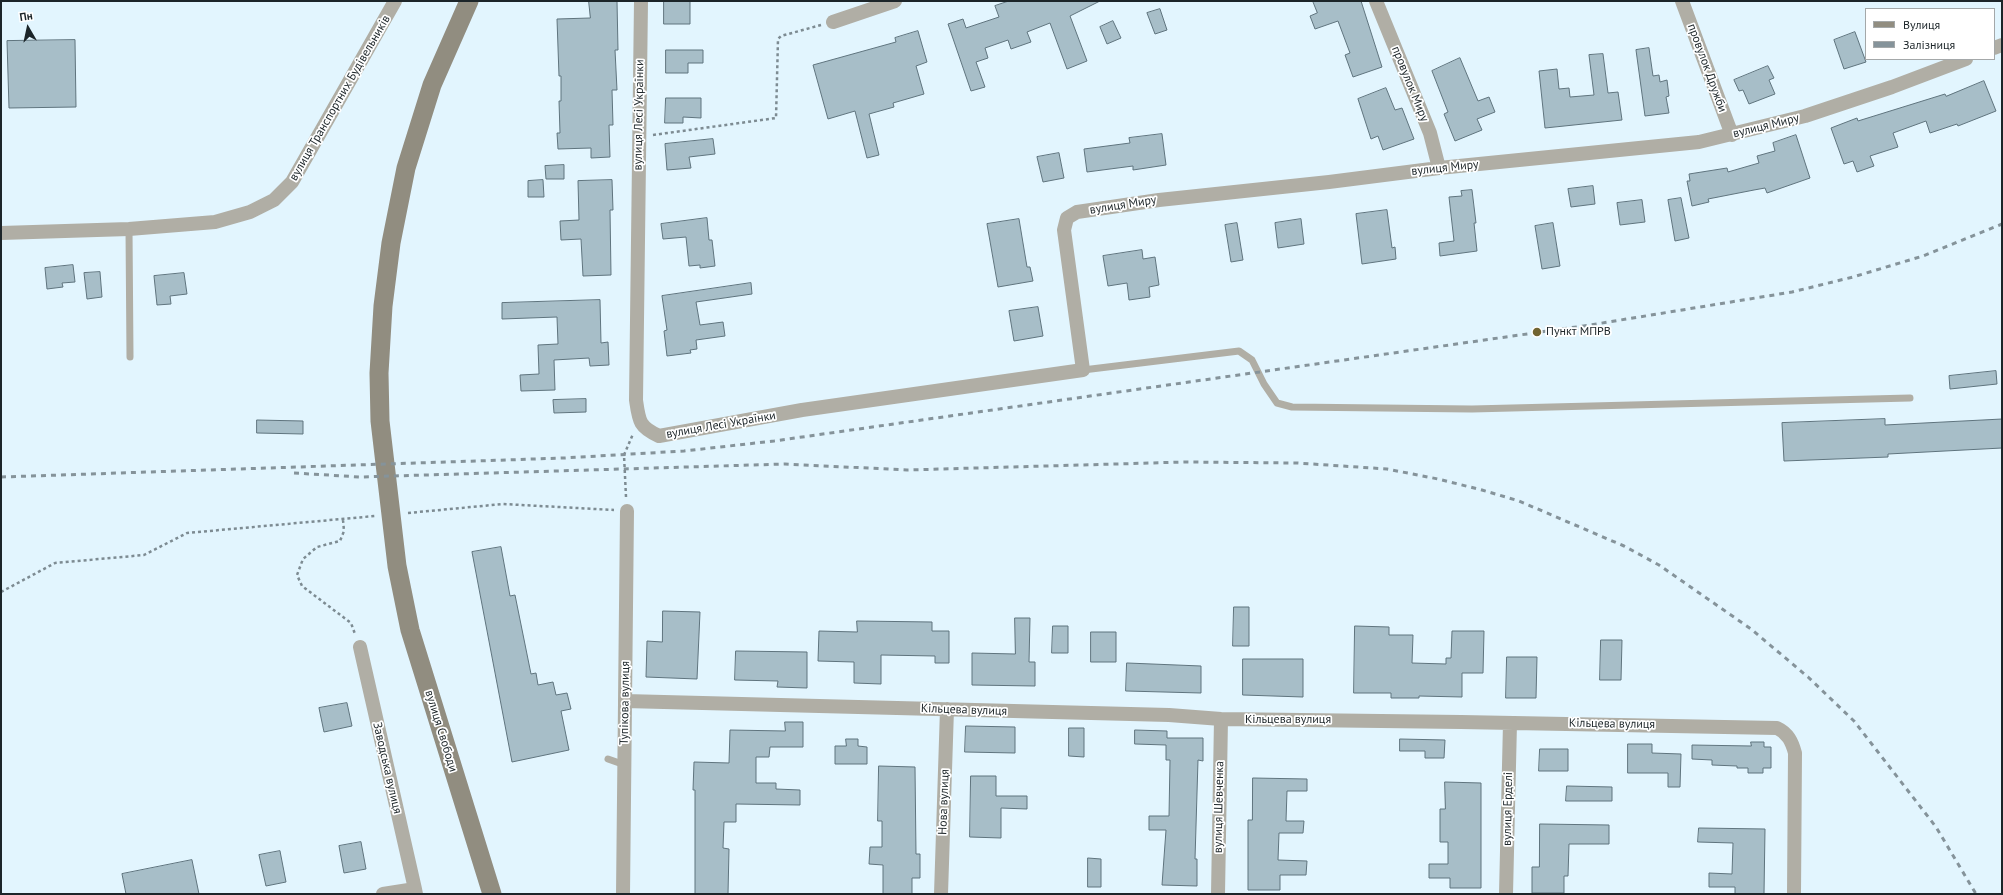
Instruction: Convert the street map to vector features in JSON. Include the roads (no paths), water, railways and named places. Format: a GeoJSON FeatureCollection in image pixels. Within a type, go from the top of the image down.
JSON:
{"type":"FeatureCollection","features":[{"type":"Feature","properties":{"kind":"main road","name":"вулиця Свободи"},"geometry":{"type":"LineString","coordinates":[[469,1],[432,85],[406,168],[391,243],[383,306],[379,373],[380,421],[396,566],[410,630],[492,894]]}},
{"type":"Feature","properties":{"kind":"street","name":"вулиця Транспортних Будівельників"},"geometry":{"type":"LineString","coordinates":[[1,233],[129,229],[215,222],[250,212],[274,200],[292,182],[396,1]]}},
{"type":"Feature","properties":{"kind":"street","name":"вулиця Лесі Українки"},"geometry":{"type":"LineString","coordinates":[[641,1],[636,400],[639,420],[645,430],[659,436],[802,410],[1083,370]]}},
{"type":"Feature","properties":{"kind":"street"},"geometry":{"type":"LineString","coordinates":[[833,22],[895,1]]}},
{"type":"Feature","properties":{"kind":"street","name":"провулок Миру"},"geometry":{"type":"LineString","coordinates":[[1376,1],[1430,133],[1439,168]]}},
{"type":"Feature","properties":{"kind":"street","name":"провулок Дружби"},"geometry":{"type":"LineString","coordinates":[[1682,1],[1732,135]]}},
{"type":"Feature","properties":{"kind":"street","name":"вулиця Миру"},"geometry":{"type":"LineString","coordinates":[[1083,370],[1064,230],[1068,218],[1071,215],[1085,211],[1159,200],[1329,182],[1439,168],[1699,142],[1805,116],[1892,88],[1963,60]]}},
{"type":"Feature","properties":{"kind":"street","name":"Тупікова вулиця"},"geometry":{"type":"LineString","coordinates":[[624,894],[627,511]]}},
{"type":"Feature","properties":{"kind":"street","name":"Заводська вулиця"},"geometry":{"type":"LineString","coordinates":[[360,647],[416,891],[383,894]]}},
{"type":"Feature","properties":{"kind":"street","name":"Кільцева вулиця"},"geometry":{"type":"LineString","coordinates":[[625,701],[1162,715],[1221,720],[1758,727],[1784,731],[1792,741],[1795,752],[1794,894]]}},
{"type":"Feature","properties":{"kind":"street","name":"Нова вулиця"},"geometry":{"type":"LineString","coordinates":[[941,894],[947,709]]}},
{"type":"Feature","properties":{"kind":"street","name":"вулиця Шевченка"},"geometry":{"type":"LineString","coordinates":[[1218,894],[1221,720]]}},
{"type":"Feature","properties":{"kind":"street","name":"вулиця Ерделі"},"geometry":{"type":"LineString","coordinates":[[1506,894],[1510,723]]}},
{"type":"Feature","properties":{"kind":"lane"},"geometry":{"type":"LineString","coordinates":[[129,229],[130,357]]}},
{"type":"Feature","properties":{"kind":"lane"},"geometry":{"type":"LineString","coordinates":[[1083,370],[1239,351],[1252,360],[1264,384],[1277,402],[1292,406],[1472,409],[1910,398]]}},
{"type":"Feature","properties":{"kind":"lane"},"geometry":{"type":"LineString","coordinates":[[608,759],[625,765]]}},
{"type":"Feature","properties":{"kind":"railway"},"geometry":{"type":"LineString","coordinates":[[1,477],[564,458],[684,451],[774,441],[1590,325],[1792,292],[1853,277],[1923,256],[2002,224]]}},
{"type":"Feature","properties":{"kind":"railway"},"geometry":{"type":"LineString","coordinates":[[294,473],[360,477],[785,464],[907,470],[1185,462],[1297,463],[1387,469],[1438,479],[1482,490],[1519,501],[1624,546],[1659,565],[1751,629],[1808,677],[1854,721],[1936,827],[1976,894]]}},
{"type":"Feature","properties":{"kind":"place","name":"Пункт МПРВ"},"geometry":{"type":"Point","coordinates":[1537,332]}}]}
